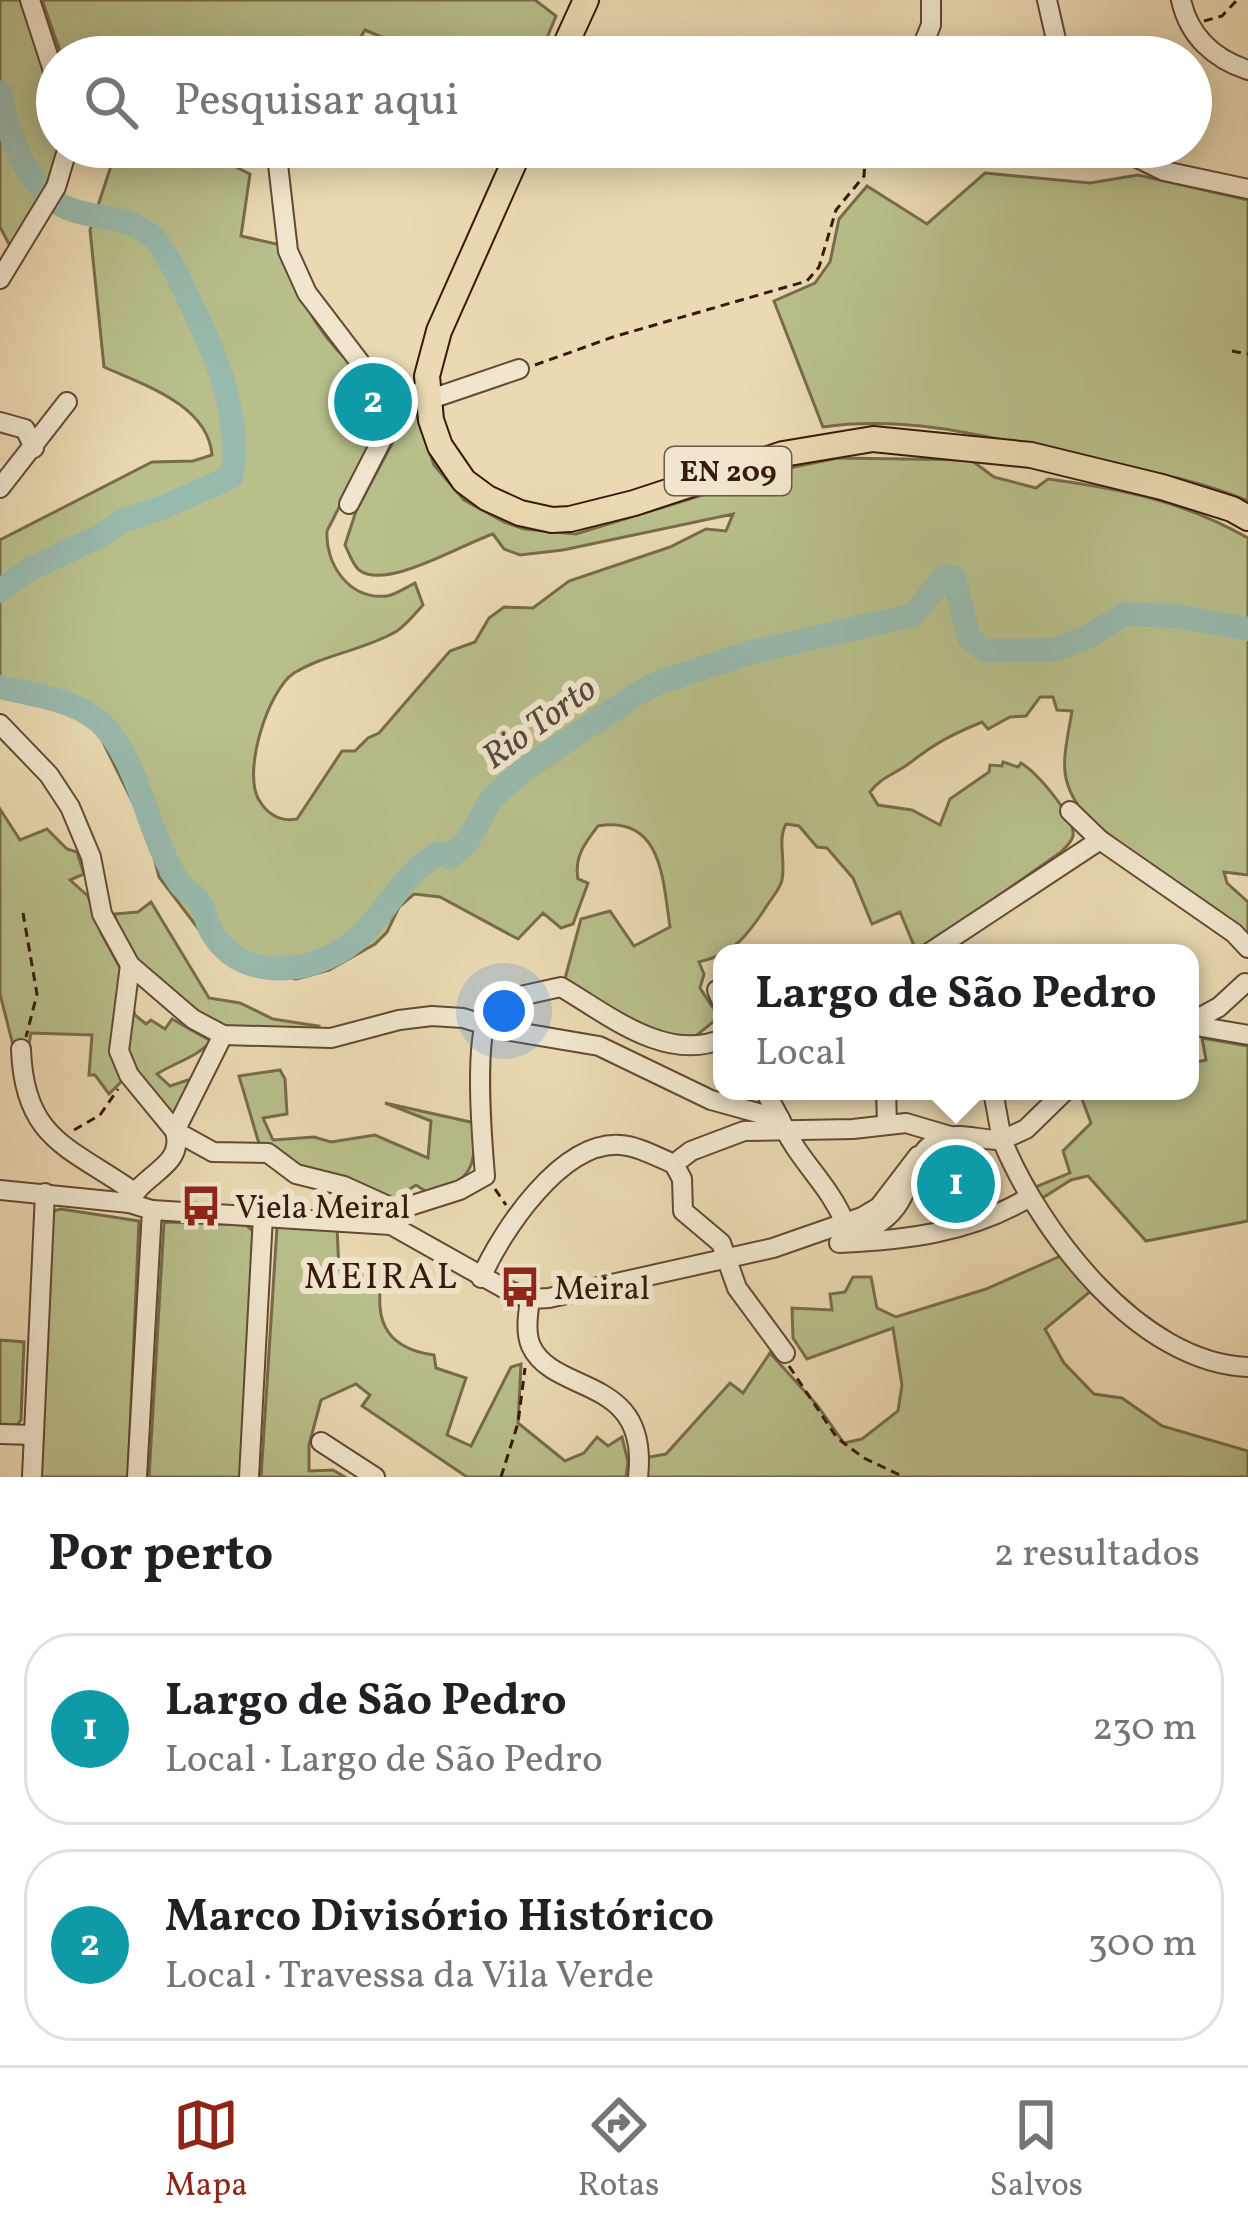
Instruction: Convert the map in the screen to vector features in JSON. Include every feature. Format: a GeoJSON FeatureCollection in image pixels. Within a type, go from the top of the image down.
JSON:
{"type":"FeatureCollection","features":[{"type":"Feature","properties":{"kind":"main road"},"geometry":{"type":"LineString","coordinates":[[570,36],[586,0]]}},
{"type":"Feature","properties":{"kind":"main road","name":"EN 209"},"geometry":{"type":"LineString","coordinates":[[512,168],[432,348],[417,396],[440,446],[464,481],[487,498],[552,520],[631,504],[783,454],[873,439],[1031,455],[1162,487],[1248,518]]}},
{"type":"Feature","properties":{"kind":"street"},"geometry":{"type":"LineString","coordinates":[[30,0],[42,36]]}},
{"type":"Feature","properties":{"kind":"street"},"geometry":{"type":"LineString","coordinates":[[927,36],[931,0]]}},
{"type":"Feature","properties":{"kind":"street"},"geometry":{"type":"LineString","coordinates":[[1047,0],[1055,36]]}},
{"type":"Feature","properties":{"kind":"street"},"geometry":{"type":"LineString","coordinates":[[1181,0],[1197,36]]}},
{"type":"Feature","properties":{"kind":"street"},"geometry":{"type":"LineString","coordinates":[[1212,52],[1248,70]]}},
{"type":"Feature","properties":{"kind":"street"},"geometry":{"type":"LineString","coordinates":[[0,279],[56,187],[62,168]]}},
{"type":"Feature","properties":{"kind":"street"},"geometry":{"type":"LineString","coordinates":[[278,168],[288,251],[307,293],[368,373],[417,396],[519,369]]}},
{"type":"Feature","properties":{"kind":"street"},"geometry":{"type":"LineString","coordinates":[[1158,168],[1248,189]]}},
{"type":"Feature","properties":{"kind":"street"},"geometry":{"type":"LineString","coordinates":[[349,504],[417,396]]}},
{"type":"Feature","properties":{"kind":"street"},"geometry":{"type":"LineString","coordinates":[[0,488],[67,402]]}},
{"type":"Feature","properties":{"kind":"street"},"geometry":{"type":"LineString","coordinates":[[0,422],[25,429],[34,448]]}},
{"type":"Feature","properties":{"kind":"street"},"geometry":{"type":"LineString","coordinates":[[0,724],[50,775],[70,807],[92,857],[102,914],[130,965],[161,995],[223,1035],[331,1038],[432,1016],[484,1024],[599,1046],[711,1100],[782,1125]]}},
{"type":"Feature","properties":{"kind":"street"},"geometry":{"type":"LineString","coordinates":[[1070,811],[1100,840],[1248,947]]}},
{"type":"Feature","properties":{"kind":"street"},"geometry":{"type":"LineString","coordinates":[[943,944],[1100,840]]}},
{"type":"Feature","properties":{"kind":"street"},"geometry":{"type":"LineString","coordinates":[[130,965],[118,1051],[129,1075],[175,1131],[213,1152],[268,1153],[296,1174],[344,1186],[481,1278],[530,1299],[842,1233],[955,1231],[1028,1198]]}},
{"type":"Feature","properties":{"kind":"street"},"geometry":{"type":"LineString","coordinates":[[1199,1019],[1245,983]]}},
{"type":"Feature","properties":{"kind":"street"},"geometry":{"type":"LineString","coordinates":[[21,1049],[38,1121],[58,1143],[152,1210],[394,1218],[485,1175],[484,1024],[493,1002],[561,987],[647,1036],[673,1045],[713,1043]]}},
{"type":"Feature","properties":{"kind":"street"},"geometry":{"type":"LineString","coordinates":[[1199,1026],[1248,1035]]}},
{"type":"Feature","properties":{"kind":"street"},"geometry":{"type":"LineString","coordinates":[[131,1198],[142,1181],[173,1159],[178,1141],[175,1131],[223,1035]]}},
{"type":"Feature","properties":{"kind":"street"},"geometry":{"type":"LineString","coordinates":[[770,1100],[803,1160],[832,1191],[842,1233]]}},
{"type":"Feature","properties":{"kind":"street"},"geometry":{"type":"LineString","coordinates":[[886,1100],[887,1123]]}},
{"type":"Feature","properties":{"kind":"street"},"geometry":{"type":"LineString","coordinates":[[995,1100],[1002,1140],[1028,1198],[1105,1291],[1138,1323],[1194,1356],[1248,1367]]}},
{"type":"Feature","properties":{"kind":"street"},"geometry":{"type":"LineString","coordinates":[[674,1164],[691,1151],[732,1135],[782,1125],[853,1129],[906,1123],[950,1136],[1002,1140],[1026,1129],[1056,1100]]}},
{"type":"Feature","properties":{"kind":"street"},"geometry":{"type":"LineString","coordinates":[[842,1233],[879,1207],[918,1156],[950,1136]]}},
{"type":"Feature","properties":{"kind":"street"},"geometry":{"type":"LineString","coordinates":[[481,1278],[514,1216],[571,1164],[616,1144],[674,1164],[682,1179],[683,1211],[722,1243],[724,1259],[750,1309],[784,1353]]}},
{"type":"Feature","properties":{"kind":"street"},"geometry":{"type":"LineString","coordinates":[[0,1190],[131,1198]]}},
{"type":"Feature","properties":{"kind":"street"},"geometry":{"type":"LineString","coordinates":[[32,1477],[45,1193]]}},
{"type":"Feature","properties":{"kind":"street"},"geometry":{"type":"LineString","coordinates":[[136,1477],[152,1210]]}},
{"type":"Feature","properties":{"kind":"street"},"geometry":{"type":"LineString","coordinates":[[249,1477],[263,1216]]}},
{"type":"Feature","properties":{"kind":"street"},"geometry":{"type":"LineString","coordinates":[[530,1299],[527,1324],[532,1348],[547,1364],[610,1398],[625,1415],[636,1436],[638,1477]]}},
{"type":"Feature","properties":{"kind":"street"},"geometry":{"type":"LineString","coordinates":[[0,1434],[34,1435]]}},
{"type":"Feature","properties":{"kind":"street"},"geometry":{"type":"LineString","coordinates":[[321,1442],[375,1477]]}},
{"type":"Feature","properties":{"kind":"path"},"geometry":{"type":"LineString","coordinates":[[1208,20],[1222,16],[1237,0]]}},
{"type":"Feature","properties":{"kind":"path"},"geometry":{"type":"LineString","coordinates":[[519,369],[806,281],[819,267],[836,210],[864,176],[865,168]]}},
{"type":"Feature","properties":{"kind":"path"},"geometry":{"type":"LineString","coordinates":[[1232,351],[1248,354]]}},
{"type":"Feature","properties":{"kind":"path"},"geometry":{"type":"LineString","coordinates":[[21,1049],[37,994],[23,914]]}},
{"type":"Feature","properties":{"kind":"path"},"geometry":{"type":"LineString","coordinates":[[58,1143],[100,1115],[114,1092]]}},
{"type":"Feature","properties":{"kind":"path"},"geometry":{"type":"LineString","coordinates":[[501,1477],[518,1423],[532,1348]]}},
{"type":"Feature","properties":{"kind":"path"},"geometry":{"type":"LineString","coordinates":[[784,1353],[800,1386],[837,1438],[864,1458],[904,1477]]}},
{"type":"Feature","properties":{"kind":"green space"},"geometry":{"type":"Polygon","coordinates":[[[0,0],[20,0],[36,47],[36,168],[55,168],[11,248],[0,227],[0,0]]]}},
{"type":"Feature","properties":{"kind":"green space"},"geometry":{"type":"Polygon","coordinates":[[[42,0],[535,0],[556,16],[548,36],[379,36],[365,30],[361,36],[55,36],[42,0]]]}},
{"type":"Feature","properties":{"kind":"green space"},"geometry":{"type":"Polygon","coordinates":[[[238,168],[250,174],[241,236],[281,245],[299,292],[336,349],[397,393],[327,531],[327,543],[335,567],[351,586],[373,596],[387,596],[415,583],[423,605],[397,631],[306,667],[284,682],[267,713],[256,752],[255,787],[270,813],[297,819],[342,751],[355,751],[379,733],[450,651],[475,642],[489,618],[504,607],[533,608],[569,581],[670,547],[706,529],[726,531],[733,514],[520,555],[504,549],[493,534],[424,564],[371,575],[357,568],[345,545],[356,511],[410,410],[416,413],[434,465],[464,500],[524,529],[576,534],[794,467],[838,458],[971,460],[994,477],[1036,488],[1048,479],[1151,498],[1248,538],[1248,875],[1224,872],[1227,883],[1248,902],[1248,938],[1089,820],[1071,793],[1065,769],[1072,711],[1057,710],[1053,697],[1040,697],[1026,716],[1010,717],[988,729],[982,722],[953,735],[870,792],[878,805],[912,810],[940,825],[950,799],[989,772],[990,765],[1002,766],[1003,762],[1018,767],[1021,763],[1045,785],[1068,818],[1073,836],[1065,848],[930,944],[913,944],[900,912],[872,924],[853,878],[827,848],[817,847],[799,826],[786,824],[778,889],[739,942],[713,944],[713,957],[699,962],[704,974],[700,988],[713,1008],[713,1022],[691,1040],[661,1035],[563,986],[581,919],[610,911],[634,946],[670,927],[656,856],[648,841],[619,825],[598,826],[582,851],[578,879],[588,883],[573,924],[561,928],[543,913],[518,939],[440,897],[414,894],[399,907],[375,944],[329,970],[296,979],[248,973],[223,961],[159,877],[148,833],[88,721],[67,709],[0,694],[0,540],[152,462],[193,461],[212,455],[208,438],[187,410],[104,367],[90,230],[110,169],[238,168]]]}},
{"type":"Feature","properties":{"kind":"green space"},"geometry":{"type":"Polygon","coordinates":[[[985,173],[1090,183],[1138,175],[1248,200],[1248,501],[1182,479],[977,435],[885,424],[823,427],[774,301],[815,283],[830,262],[839,219],[867,186],[927,224],[985,173]]]}},
{"type":"Feature","properties":{"kind":"green space"},"geometry":{"type":"Polygon","coordinates":[[[0,809],[20,840],[47,829],[67,849],[77,852],[84,874],[70,880],[88,896],[123,973],[123,1080],[109,1094],[95,1075],[89,1075],[92,1035],[31,1033],[28,1050],[14,1049],[0,994],[0,809]]]}},
{"type":"Feature","properties":{"kind":"green space"},"geometry":{"type":"Polygon","coordinates":[[[151,902],[209,998],[240,1003],[273,1019],[318,1026],[309,1034],[224,1027],[183,1006],[127,949],[114,914],[138,912],[151,902]]]}},
{"type":"Feature","properties":{"kind":"green space"},"geometry":{"type":"Polygon","coordinates":[[[129,997],[135,1015],[146,1024],[151,1020],[165,1029],[172,1019],[211,1041],[157,1074],[170,1086],[192,1083],[172,1123],[125,1059],[129,997]]]}},
{"type":"Feature","properties":{"kind":"green space"},"geometry":{"type":"Polygon","coordinates":[[[1202,1038],[1248,1046],[1248,1221],[1146,1241],[1088,1176],[1071,1180],[1033,1204],[1028,1190],[1070,1173],[1063,1151],[1091,1123],[1082,1100],[1199,1100],[1199,1061],[1206,1060],[1202,1038]]]}},
{"type":"Feature","properties":{"kind":"green space"},"geometry":{"type":"Polygon","coordinates":[[[280,1070],[287,1114],[263,1118],[273,1140],[314,1137],[331,1142],[375,1135],[428,1158],[431,1121],[385,1103],[475,1123],[469,1168],[457,1182],[433,1196],[416,1185],[387,1204],[301,1170],[260,1147],[239,1076],[280,1070]]]}},
{"type":"Feature","properties":{"kind":"green space"},"geometry":{"type":"Polygon","coordinates":[[[53,1211],[139,1221],[128,1477],[39,1477],[53,1211]]]}},
{"type":"Feature","properties":{"kind":"green space"},"geometry":{"type":"Polygon","coordinates":[[[164,1222],[246,1225],[253,1231],[242,1477],[149,1477],[164,1222]]]}},
{"type":"Feature","properties":{"kind":"green space"},"geometry":{"type":"Polygon","coordinates":[[[337,1226],[339,1272],[385,1266],[381,1313],[392,1336],[402,1345],[434,1355],[436,1368],[466,1378],[447,1435],[471,1446],[511,1367],[521,1364],[518,1423],[565,1461],[584,1453],[597,1437],[608,1446],[622,1437],[626,1477],[467,1477],[362,1406],[370,1395],[356,1384],[321,1400],[309,1445],[309,1471],[333,1470],[345,1477],[261,1477],[277,1227],[337,1226]]]}},
{"type":"Feature","properties":{"kind":"green space"},"geometry":{"type":"Polygon","coordinates":[[[1063,1255],[1092,1290],[1045,1329],[1064,1363],[1094,1394],[1122,1398],[1162,1426],[1248,1451],[1248,1477],[645,1477],[649,1457],[666,1454],[730,1383],[743,1393],[770,1353],[844,1443],[862,1439],[898,1411],[902,1385],[893,1328],[807,1359],[793,1338],[792,1308],[832,1310],[830,1294],[845,1292],[853,1277],[871,1277],[877,1308],[896,1317],[986,1289],[1063,1255]]]}},
{"type":"Feature","properties":{"kind":"green space"},"geometry":{"type":"Polygon","coordinates":[[[0,1340],[24,1342],[17,1425],[0,1424],[0,1340]]]}},
{"type":"Feature","properties":{"kind":"waterway","name":"Rio Torto"},"geometry":{"type":"LineString","coordinates":[[0,92],[21,158],[53,200],[78,212],[131,224],[161,246],[222,377],[234,453],[231,477],[124,520],[28,570],[0,591]]}},
{"type":"Feature","properties":{"kind":"waterway","name":"Rio Torto"},"geometry":{"type":"LineString","coordinates":[[0,687],[58,701],[98,721],[120,748],[168,863],[180,884],[200,903],[212,933],[237,958],[252,965],[285,968],[319,961],[351,944],[410,876],[439,853],[450,857],[467,842],[492,798],[522,771],[637,694],[752,652],[913,615],[945,576],[954,578],[969,638],[985,651],[1054,650],[1084,639],[1125,614],[1176,616],[1248,629]]}},
{"type":"Feature","properties":{"kind":"place","name":"Marco Divisório Histórico"},"geometry":{"type":"Point","coordinates":[373,402]}},
{"type":"Feature","properties":{"kind":"place","name":"Largo de São Pedro"},"geometry":{"type":"Point","coordinates":[956,1184]}},
{"type":"Feature","properties":{"kind":"place","name":"Viela Meiral"},"geometry":{"type":"Point","coordinates":[201,1206]}},
{"type":"Feature","properties":{"kind":"place","name":"Meiral"},"geometry":{"type":"Point","coordinates":[520,1287]}},
{"type":"Feature","properties":{"kind":"district","name":"MEIRAL"},"geometry":{"type":"Point","coordinates":[382,1275]}}]}
